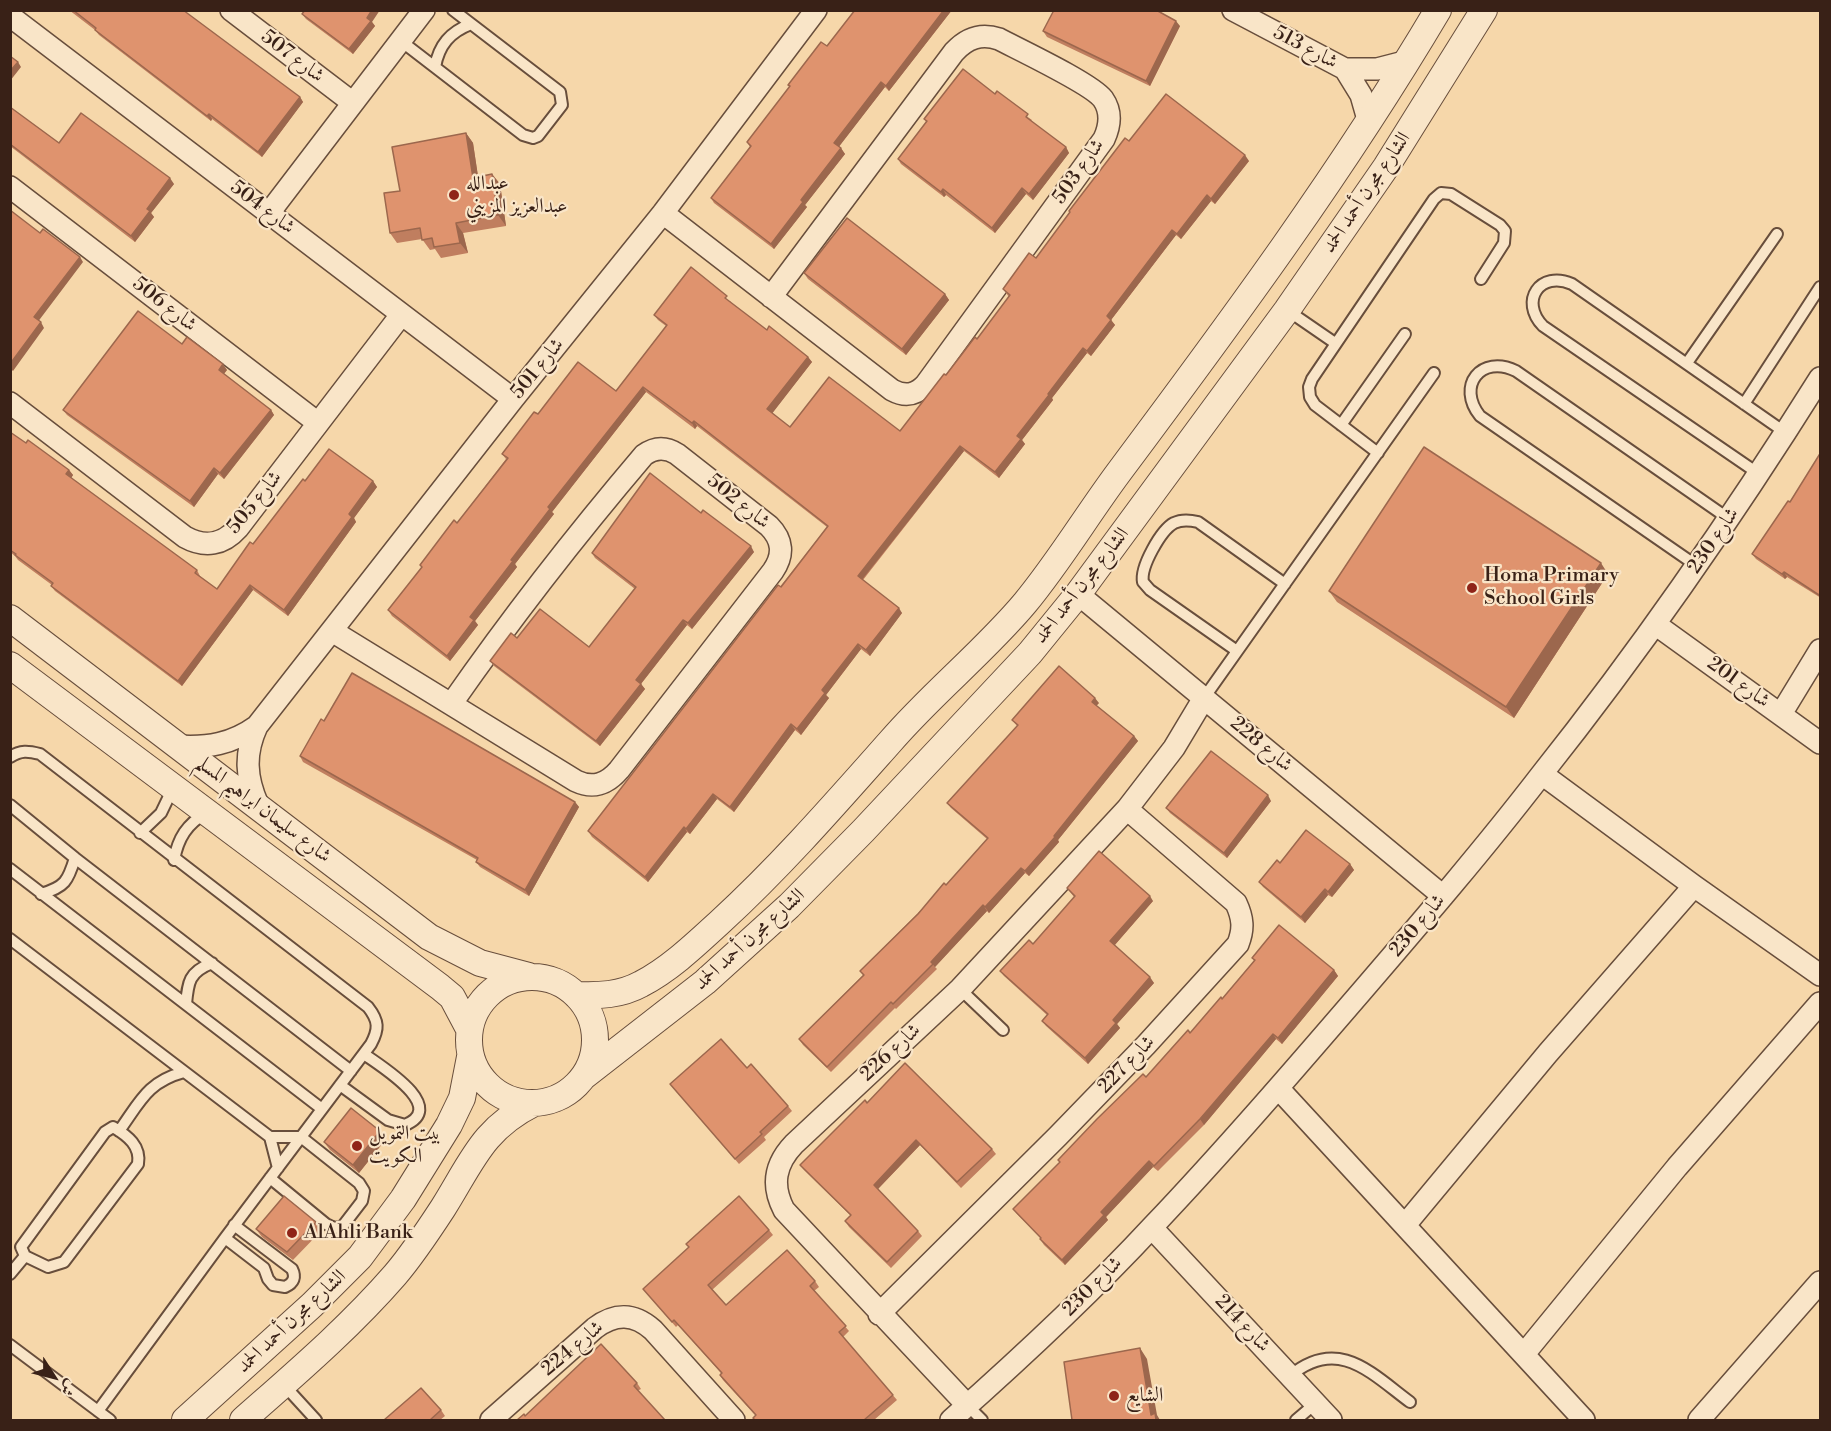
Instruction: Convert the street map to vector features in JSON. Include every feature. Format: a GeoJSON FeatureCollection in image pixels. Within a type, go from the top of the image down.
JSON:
{"type":"FeatureCollection","features":[{"type":"Feature","properties":{"kind":"street","name":"شارع 507"},"geometry":{"type":"LineString","coordinates":[[231,10],[353,103]]}},
{"type":"Feature","properties":{"kind":"street"},"geometry":{"type":"LineString","coordinates":[[269,213],[424,10]]}},
{"type":"Feature","properties":{"kind":"street","name":"شارع 501"},"geometry":{"type":"LineString","coordinates":[[258,806],[249,783],[247,762],[252,737],[257,726],[513,399],[663,213],[816,10]]}},
{"type":"Feature","properties":{"kind":"street","name":"شارع 513"},"geometry":{"type":"LineString","coordinates":[[1233,10],[1346,69],[1377,69],[1408,61]]}},
{"type":"Feature","properties":{"kind":"street","name":"الشارع مجرن أحمد الحمد"},"geometry":{"type":"LineString","coordinates":[[576,994],[609,994],[640,985],[706,934],[774,870],[914,715],[1004,627],[1048,573],[1081,524],[1263,278],[1369,123],[1438,10]]}},
{"type":"Feature","properties":{"kind":"street","name":"الشارع مجرن أحمد الحمد"},"geometry":{"type":"LineString","coordinates":[[583,1077],[705,982],[789,906],[1030,653],[1078,594],[1287,310],[1386,167],[1484,10]]}},
{"type":"Feature","properties":{"kind":"street","name":"شارع 504"},"geometry":{"type":"LineString","coordinates":[[10,16],[513,399]]}},
{"type":"Feature","properties":{"kind":"street","name":"شارع 503"},"geometry":{"type":"LineString","coordinates":[[663,213],[771,297],[892,390],[902,394],[915,393],[926,384],[1104,139],[1110,120],[1104,101],[1090,88],[999,39],[984,36],[968,40],[954,52],[771,297]]}},
{"type":"Feature","properties":{"kind":"street","name":"شارع 513"},"geometry":{"type":"LineString","coordinates":[[1346,69],[1360,95],[1369,123]]}},
{"type":"Feature","properties":{"kind":"street","name":"شارع 506"},"geometry":{"type":"LineString","coordinates":[[10,187],[318,423]]}},
{"type":"Feature","properties":{"kind":"street","name":"شارع 505"},"geometry":{"type":"LineString","coordinates":[[10,403],[185,537],[204,544],[223,541],[231,535],[401,315]]}},
{"type":"Feature","properties":{"kind":"street","name":"شارع 230"},"geometry":{"type":"LineString","coordinates":[[951,1420],[975,1413],[1084,1296],[1152,1228],[1278,1088],[1443,896],[1542,774],[1656,624],[1729,519],[1821,378]]}},
{"type":"Feature","properties":{"kind":"street"},"geometry":{"type":"LineString","coordinates":[[1151,430],[1167,427],[1174,430],[1180,436],[1183,444],[1182,452]]}},
{"type":"Feature","properties":{"kind":"street","name":"شارع 502"},"geometry":{"type":"LineString","coordinates":[[332,630],[576,781],[590,786],[603,783],[619,770],[773,571],[780,556],[779,539],[769,526],[677,454],[666,449],[649,451],[593,514],[544,576],[452,703]]}},
{"type":"Feature","properties":{"kind":"street","name":"شارع 228"},"geometry":{"type":"LineString","coordinates":[[1078,594],[1443,896]]}},
{"type":"Feature","properties":{"kind":"street","name":"شارع سليمان ابراهيم المسلم"},"geometry":{"type":"LineString","coordinates":[[10,618],[429,937],[462,956],[529,976]]}},
{"type":"Feature","properties":{"kind":"street","name":"شارع 201"},"geometry":{"type":"LineString","coordinates":[[1656,624],[1821,743]]}},
{"type":"Feature","properties":{"kind":"street"},"geometry":{"type":"LineString","coordinates":[[1004,627],[1003,638],[1009,647],[1018,653],[1030,653]]}},
{"type":"Feature","properties":{"kind":"street"},"geometry":{"type":"LineString","coordinates":[[1781,714],[1821,650]]}},
{"type":"Feature","properties":{"kind":"street","name":"شارع سليمان ابراهيم المسلم"},"geometry":{"type":"LineString","coordinates":[[10,665],[440,987],[452,997],[469,1029]]}},
{"type":"Feature","properties":{"kind":"street","name":"شارع 226"},"geometry":{"type":"LineString","coordinates":[[975,1413],[879,1314],[784,1210],[776,1188],[779,1164],[794,1144],[960,989],[1127,809],[1174,747],[1204,698]]}},
{"type":"Feature","properties":{"kind":"street","name":"شارع 501"},"geometry":{"type":"LineString","coordinates":[[177,746],[208,747],[223,744],[235,740],[257,726]]}},
{"type":"Feature","properties":{"kind":"street"},"geometry":{"type":"LineString","coordinates":[[1542,774],[1694,886],[1821,975]]}},
{"type":"Feature","properties":{"kind":"street","name":"شارع 227"},"geometry":{"type":"LineString","coordinates":[[879,1314],[1066,1128],[1238,944],[1243,923],[1236,903],[1127,809]]}},
{"type":"Feature","properties":{"kind":"street"},"geometry":{"type":"LineString","coordinates":[[1405,1225],[1548,1053],[1694,886]]}},
{"type":"Feature","properties":{"kind":"street"},"geometry":{"type":"LineString","coordinates":[[529,976],[546,978],[562,984],[576,994],[587,1009],[594,1026],[595,1044],[591,1062],[583,1077],[569,1091],[553,1100],[534,1103],[513,1100],[494,1091],[476,1071],[470,1057],[469,1029],[476,1009],[490,992],[508,981],[529,976]]}},
{"type":"Feature","properties":{"kind":"street"},"geometry":{"type":"LineString","coordinates":[[1524,1354],[1677,1167],[1821,1003]]}},
{"type":"Feature","properties":{"kind":"street","name":"الشارع مجرن أحمد الحمد"},"geometry":{"type":"LineString","coordinates":[[185,1420],[312,1305],[360,1257],[403,1199],[449,1125],[462,1098],[470,1057]]}},
{"type":"Feature","properties":{"kind":"street"},"geometry":{"type":"LineString","coordinates":[[1278,1088],[1584,1420]]}},
{"type":"Feature","properties":{"kind":"street","name":"الشارع مجرن أحمد الحمد"},"geometry":{"type":"LineString","coordinates":[[243,1420],[341,1333],[397,1273],[421,1240],[473,1157],[493,1131],[505,1120],[534,1103]]}},
{"type":"Feature","properties":{"kind":"street","name":"شارع 214"},"geometry":{"type":"LineString","coordinates":[[1152,1228],[1331,1420]]}},
{"type":"Feature","properties":{"kind":"street"},"geometry":{"type":"LineString","coordinates":[[1699,1420],[1821,1282]]}},
{"type":"Feature","properties":{"kind":"street","name":"شارع 224"},"geometry":{"type":"LineString","coordinates":[[491,1420],[595,1328],[614,1317],[624,1316],[635,1318],[653,1330],[734,1420]]}},
{"type":"Feature","properties":{"kind":"lane"},"geometry":{"type":"LineString","coordinates":[[401,41],[523,135],[533,138],[543,132],[562,105],[560,92],[453,10]]}},
{"type":"Feature","properties":{"kind":"lane"},"geometry":{"type":"LineString","coordinates":[[435,68],[442,45],[460,28],[471,24]]}},
{"type":"Feature","properties":{"kind":"lane"},"geometry":{"type":"LineString","coordinates":[[1378,453],[1315,405],[1310,397],[1309,387],[1335,343],[1434,199],[1441,193],[1451,194],[1500,225],[1505,231],[1504,243],[1481,279]]}},
{"type":"Feature","properties":{"kind":"lane"},"geometry":{"type":"LineString","coordinates":[[1687,363],[1777,234]]}},
{"type":"Feature","properties":{"kind":"lane"},"geometry":{"type":"LineString","coordinates":[[1759,474],[1543,326],[1535,318],[1532,307],[1533,295],[1540,286],[1550,280],[1562,279],[1572,284],[1786,433]]}},
{"type":"Feature","properties":{"kind":"lane"},"geometry":{"type":"LineString","coordinates":[[1744,404],[1821,287]]}},
{"type":"Feature","properties":{"kind":"lane"},"geometry":{"type":"LineString","coordinates":[[1287,310],[1335,343]]}},
{"type":"Feature","properties":{"kind":"lane"},"geometry":{"type":"LineString","coordinates":[[1341,425],[1406,334]]}},
{"type":"Feature","properties":{"kind":"lane"},"geometry":{"type":"LineString","coordinates":[[1696,566],[1480,416],[1472,406],[1469,394],[1472,382],[1480,371],[1491,366],[1504,366],[1516,371],[1729,519]]}},
{"type":"Feature","properties":{"kind":"lane"},"geometry":{"type":"LineString","coordinates":[[1204,698],[1434,373]]}},
{"type":"Feature","properties":{"kind":"lane"},"geometry":{"type":"LineString","coordinates":[[1238,651],[1146,586],[1142,576],[1145,566],[1166,530],[1177,521],[1198,522],[1285,584]]}},
{"type":"Feature","properties":{"kind":"lane"},"geometry":{"type":"LineString","coordinates":[[10,757],[19,752],[30,751],[40,754],[174,860],[368,1007],[376,1018],[378,1031],[364,1054],[234,1225],[98,1411]]}},
{"type":"Feature","properties":{"kind":"lane"},"geometry":{"type":"LineString","coordinates":[[140,833],[161,813],[173,788]]}},
{"type":"Feature","properties":{"kind":"lane"},"geometry":{"type":"LineString","coordinates":[[10,805],[75,858],[351,1071]]}},
{"type":"Feature","properties":{"kind":"lane"},"geometry":{"type":"LineString","coordinates":[[174,860],[180,837],[192,823],[207,813]]}},
{"type":"Feature","properties":{"kind":"lane"},"geometry":{"type":"LineString","coordinates":[[41,894],[57,889],[65,882],[70,875],[75,858]]}},
{"type":"Feature","properties":{"kind":"lane"},"geometry":{"type":"LineString","coordinates":[[10,869],[322,1109]]}},
{"type":"Feature","properties":{"kind":"lane"},"geometry":{"type":"LineString","coordinates":[[10,939],[270,1137],[301,1137],[358,1183],[364,1191],[362,1201],[342,1227],[334,1228],[270,1178]]}},
{"type":"Feature","properties":{"kind":"lane"},"geometry":{"type":"LineString","coordinates":[[186,1004],[190,978],[201,968],[212,963]]}},
{"type":"Feature","properties":{"kind":"lane"},"geometry":{"type":"LineString","coordinates":[[960,989],[1003,1030]]}},
{"type":"Feature","properties":{"kind":"lane"},"geometry":{"type":"LineString","coordinates":[[340,1085],[393,1123],[405,1125],[415,1117],[419,1105],[414,1092],[364,1054]]}},
{"type":"Feature","properties":{"kind":"lane"},"geometry":{"type":"LineString","coordinates":[[119,1131],[152,1086],[168,1077],[184,1072]]}},
{"type":"Feature","properties":{"kind":"lane"},"geometry":{"type":"LineString","coordinates":[[113,1127],[119,1131],[138,1148],[140,1154],[138,1164],[64,1262],[48,1267],[25,1256],[21,1247],[105,1132],[113,1127]]}},
{"type":"Feature","properties":{"kind":"lane"},"geometry":{"type":"LineString","coordinates":[[270,1137],[278,1168]]}},
{"type":"Feature","properties":{"kind":"lane"},"geometry":{"type":"LineString","coordinates":[[225,1238],[264,1268],[273,1285],[285,1287],[293,1282],[292,1269],[234,1225]]}},
{"type":"Feature","properties":{"kind":"lane"},"geometry":{"type":"LineString","coordinates":[[10,1274],[25,1256]]}},
{"type":"Feature","properties":{"kind":"lane"},"geometry":{"type":"LineString","coordinates":[[10,1345],[110,1420]]}},
{"type":"Feature","properties":{"kind":"lane"},"geometry":{"type":"LineString","coordinates":[[1290,1376],[1313,1361],[1339,1358],[1352,1361],[1364,1368],[1410,1402]]}},
{"type":"Feature","properties":{"kind":"lane"},"geometry":{"type":"LineString","coordinates":[[283,1384],[316,1420]]}},
{"type":"Feature","properties":{"kind":"lane"},"geometry":{"type":"LineString","coordinates":[[1296,1420],[1316,1403]]}},
{"type":"Feature","properties":{"kind":"building"},"geometry":{"type":"Polygon","coordinates":[[[73,10],[183,10],[300,97],[258,152],[209,114],[207,116],[95,30],[96,28],[73,10]]]}},
{"type":"Feature","properties":{"kind":"building"},"geometry":{"type":"Polygon","coordinates":[[[305,10],[372,10],[367,18],[371,21],[349,49],[302,14],[305,10]]]}},
{"type":"Feature","properties":{"kind":"building"},"geometry":{"type":"Polygon","coordinates":[[[855,10],[944,10],[886,86],[881,82],[834,143],[841,148],[771,244],[711,198],[751,146],[747,142],[790,86],[788,85],[821,42],[827,46],[855,10]]]}},
{"type":"Feature","properties":{"kind":"building"},"geometry":{"type":"Polygon","coordinates":[[[1054,10],[1156,10],[1176,21],[1146,81],[1043,31],[1054,10]]]}},
{"type":"Feature","properties":{"kind":"building"},"geometry":{"type":"Polygon","coordinates":[[[10,56],[18,62],[10,71],[10,56]]]}},
{"type":"Feature","properties":{"kind":"building"},"geometry":{"type":"Polygon","coordinates":[[[963,69],[995,94],[997,91],[1028,114],[1026,117],[1066,147],[1029,194],[1022,188],[992,228],[943,189],[941,192],[898,159],[927,121],[924,119],[963,69]]]}},
{"type":"Feature","properties":{"kind":"building"},"geometry":{"type":"Polygon","coordinates":[[[1166,94],[1245,155],[1211,199],[1207,195],[1177,234],[1172,230],[1107,316],[1111,320],[1087,351],[1083,348],[1017,436],[1021,439],[995,472],[960,446],[858,576],[899,608],[866,650],[858,644],[822,690],[825,693],[797,729],[791,724],[730,807],[713,794],[645,877],[588,831],[778,585],[781,587],[828,526],[694,421],[692,423],[643,387],[548,507],[550,509],[470,617],[474,620],[447,656],[388,610],[422,567],[420,565],[454,520],[457,523],[508,458],[502,454],[534,412],[538,414],[578,362],[616,391],[667,325],[654,315],[691,267],[727,296],[725,298],[767,330],[769,326],[808,357],[767,409],[790,427],[829,377],[900,431],[944,374],[946,375],[975,337],[977,339],[1010,295],[1003,289],[1029,253],[1036,258],[1125,138],[1129,141],[1166,94]]]}},
{"type":"Feature","properties":{"kind":"building"},"geometry":{"type":"Polygon","coordinates":[[[10,107],[59,143],[81,113],[170,178],[147,209],[150,211],[131,236],[10,144],[10,107]]]}},
{"type":"Feature","properties":{"kind":"building","name":"عبدالله عبدالعزيز المزيني"},"geometry":{"type":"Polygon","coordinates":[[[466,133],[473,178],[492,174],[498,215],[456,223],[460,243],[434,247],[432,238],[422,240],[420,228],[390,233],[384,193],[400,191],[392,147],[466,133]]]}},
{"type":"Feature","properties":{"kind":"building"},"geometry":{"type":"Polygon","coordinates":[[[10,210],[40,233],[43,229],[80,257],[34,317],[41,322],[10,364],[10,210]]]}},
{"type":"Feature","properties":{"kind":"building"},"geometry":{"type":"Polygon","coordinates":[[[847,218],[945,294],[902,349],[804,273],[847,218]]]}},
{"type":"Feature","properties":{"kind":"building"},"geometry":{"type":"Polygon","coordinates":[[[138,311],[182,344],[187,337],[223,364],[219,370],[271,410],[220,473],[214,468],[190,501],[63,410],[138,311]]]}},
{"type":"Feature","properties":{"kind":"building"},"geometry":{"type":"Polygon","coordinates":[[[10,432],[26,443],[28,440],[69,470],[66,474],[197,570],[195,573],[217,589],[250,542],[253,544],[329,449],[373,481],[349,514],[352,517],[284,610],[250,585],[178,681],[51,586],[53,583],[10,550],[10,432]]]}},
{"type":"Feature","properties":{"kind":"building","name":"Homa Primary School Girls"},"geometry":{"type":"Polygon","coordinates":[[[1424,447],[1601,563],[1506,707],[1329,591],[1424,447]]]}},
{"type":"Feature","properties":{"kind":"building"},"geometry":{"type":"Polygon","coordinates":[[[1821,452],[1821,592],[1819,595],[1752,554],[1788,501],[1790,502],[1821,452]]]}},
{"type":"Feature","properties":{"kind":"building"},"geometry":{"type":"Polygon","coordinates":[[[650,473],[701,513],[703,510],[751,546],[688,623],[683,620],[636,680],[641,684],[596,741],[490,661],[511,633],[517,638],[540,609],[589,647],[636,587],[592,553],[650,473]]]}},
{"type":"Feature","properties":{"kind":"building"},"geometry":{"type":"Polygon","coordinates":[[[1059,666],[1095,698],[1092,702],[1134,736],[1055,837],[1025,871],[1021,868],[985,907],[983,905],[931,962],[933,964],[893,1004],[891,1002],[827,1067],[799,1039],[864,975],[860,971],[918,914],[944,883],[946,885],[988,838],[947,803],[1018,725],[1012,720],[1059,666]]]}},
{"type":"Feature","properties":{"kind":"building"},"geometry":{"type":"Polygon","coordinates":[[[352,673],[575,802],[525,890],[476,862],[478,858],[300,756],[321,719],[324,721],[352,673]]]}},
{"type":"Feature","properties":{"kind":"building"},"geometry":{"type":"Polygon","coordinates":[[[1211,751],[1268,795],[1224,853],[1166,808],[1211,751]]]}},
{"type":"Feature","properties":{"kind":"building"},"geometry":{"type":"Polygon","coordinates":[[[1306,830],[1350,864],[1328,892],[1325,889],[1301,917],[1259,882],[1277,860],[1280,863],[1306,830]]]}},
{"type":"Feature","properties":{"kind":"building"},"geometry":{"type":"Polygon","coordinates":[[[1099,851],[1150,896],[1110,941],[1150,977],[1113,1020],[1116,1023],[1085,1058],[1042,1021],[1048,1014],[1000,971],[1029,940],[1033,944],[1075,896],[1067,888],[1099,851]]]}},
{"type":"Feature","properties":{"kind":"building"},"geometry":{"type":"Polygon","coordinates":[[[1279,925],[1334,970],[1278,1038],[1273,1034],[1200,1119],[1154,1166],[1149,1161],[1101,1212],[1104,1215],[1062,1260],[1013,1209],[1060,1162],[1058,1160],[1097,1119],[1143,1074],[1146,1077],[1188,1030],[1190,1033],[1221,997],[1222,999],[1255,960],[1252,958],[1279,925]]]}},
{"type":"Feature","properties":{"kind":"building"},"geometry":{"type":"Polygon","coordinates":[[[721,1039],[747,1068],[751,1064],[788,1106],[735,1159],[670,1084],[721,1039]]]}},
{"type":"Feature","properties":{"kind":"building"},"geometry":{"type":"Polygon","coordinates":[[[905,1063],[992,1149],[957,1182],[916,1140],[874,1185],[918,1231],[887,1262],[845,1221],[851,1215],[800,1165],[865,1100],[867,1103],[905,1063]]]}},
{"type":"Feature","properties":{"kind":"building","name":"بيت التمويل الكويت"},"geometry":{"type":"Polygon","coordinates":[[[351,1108],[380,1131],[353,1165],[324,1142],[351,1108]]]}},
{"type":"Feature","properties":{"kind":"building","name":"AlAhli Bank"},"geometry":{"type":"Polygon","coordinates":[[[284,1196],[316,1222],[287,1252],[256,1229],[284,1196]]]}},
{"type":"Feature","properties":{"kind":"building"},"geometry":{"type":"Polygon","coordinates":[[[739,1196],[769,1230],[708,1285],[726,1305],[787,1250],[815,1281],[810,1286],[846,1326],[839,1332],[893,1395],[864,1420],[755,1420],[753,1418],[756,1415],[720,1375],[722,1373],[643,1289],[689,1247],[686,1244],[739,1196]]]}},
{"type":"Feature","properties":{"kind":"building"},"geometry":{"type":"Polygon","coordinates":[[[601,1344],[637,1383],[634,1386],[665,1420],[517,1420],[524,1414],[525,1416],[601,1344]]]}},
{"type":"Feature","properties":{"kind":"building","name":"الشايع"},"geometry":{"type":"Polygon","coordinates":[[[1140,1348],[1151,1415],[1155,1413],[1156,1420],[1072,1420],[1064,1362],[1140,1348]]]}},
{"type":"Feature","properties":{"kind":"building"},"geometry":{"type":"Polygon","coordinates":[[[421,1388],[441,1410],[430,1420],[384,1420],[421,1388]]]}},
{"type":"Feature","properties":{"kind":"place","name":"عبدالله عبدالعزيز المزيني"},"geometry":{"type":"Point","coordinates":[454,195]}},
{"type":"Feature","properties":{"kind":"place","name":"Homa Primary School Girls"},"geometry":{"type":"Point","coordinates":[1472,588]}},
{"type":"Feature","properties":{"kind":"place","name":"بيت التمويل الكويت"},"geometry":{"type":"Point","coordinates":[357,1146]}},
{"type":"Feature","properties":{"kind":"place","name":"AlAhli Bank"},"geometry":{"type":"Point","coordinates":[292,1233]}},
{"type":"Feature","properties":{"kind":"place","name":"الشايع"},"geometry":{"type":"Point","coordinates":[1114,1396]}}]}
